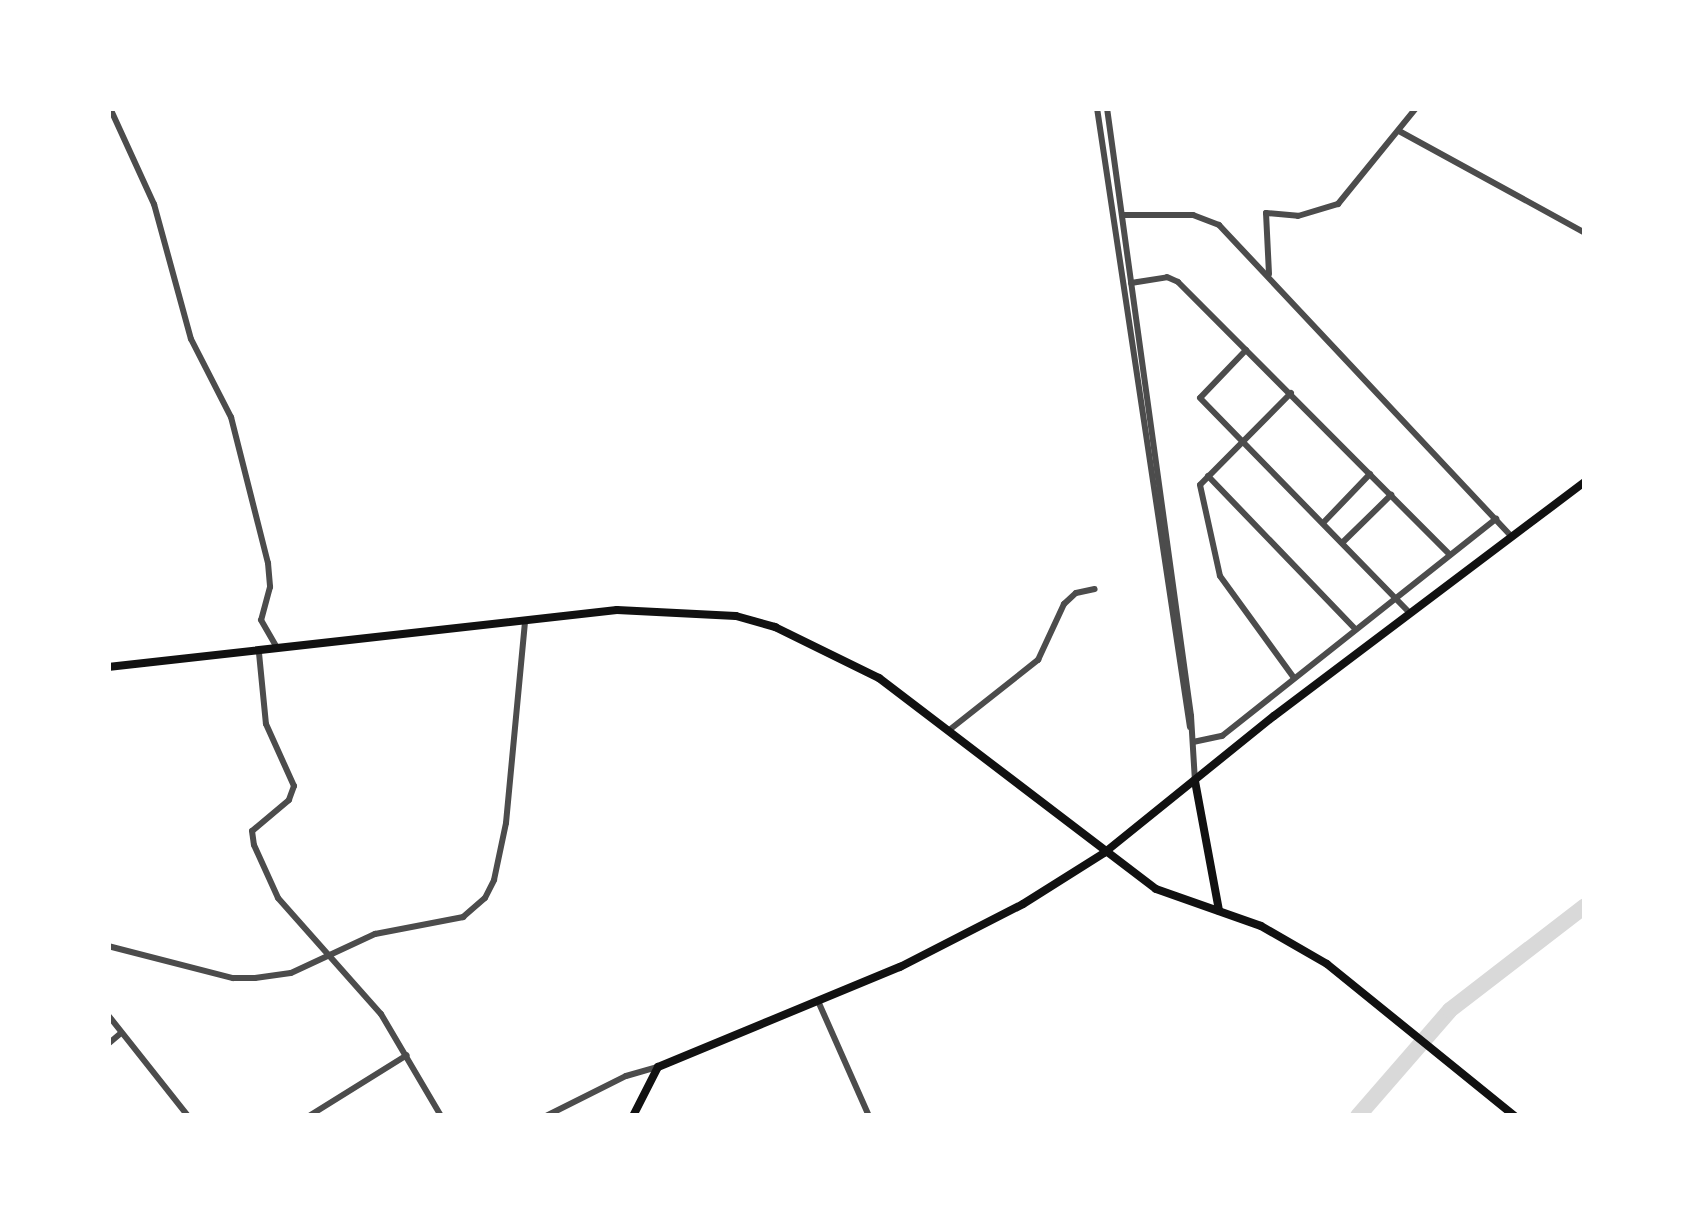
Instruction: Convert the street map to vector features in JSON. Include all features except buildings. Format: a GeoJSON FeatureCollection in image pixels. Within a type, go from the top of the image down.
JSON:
{"type":"FeatureCollection","features":[{"type":"Feature","properties":{"kind":"main road"},"geometry":{"type":"LineString","coordinates":[[633,1116],[658,1067],[968,933],[1104,853],[1274,716],[1585,482]]}},
{"type":"Feature","properties":{"kind":"main road"},"geometry":{"type":"LineString","coordinates":[[108,668],[649,608],[736,616],[849,660],[1156,889],[1294,942],[1515,1116]]}},
{"type":"Feature","properties":{"kind":"main road"},"geometry":{"type":"LineString","coordinates":[[1195,781],[1219,913]]}},
{"type":"Feature","properties":{"kind":"street"},"geometry":{"type":"LineString","coordinates":[[110,108],[154,204],[191,339],[231,417],[268,562],[270,587],[261,620],[278,651]]}},
{"type":"Feature","properties":{"kind":"street"},"geometry":{"type":"LineString","coordinates":[[1097,108],[1128,283],[1195,781]]}},
{"type":"Feature","properties":{"kind":"street"},"geometry":{"type":"LineString","coordinates":[[1108,108],[1128,283]]}},
{"type":"Feature","properties":{"kind":"street"},"geometry":{"type":"LineString","coordinates":[[1269,277],[1266,213],[1298,216],[1333,208],[1416,108]]}},
{"type":"Feature","properties":{"kind":"street"},"geometry":{"type":"LineString","coordinates":[[1398,131],[1585,232]]}},
{"type":"Feature","properties":{"kind":"street"},"geometry":{"type":"LineString","coordinates":[[1123,215],[1204,217],[1219,225],[1511,536]]}},
{"type":"Feature","properties":{"kind":"street"},"geometry":{"type":"LineString","coordinates":[[1128,283],[1172,278],[1450,555]]}},
{"type":"Feature","properties":{"kind":"street"},"geometry":{"type":"LineString","coordinates":[[1246,349],[1199,395],[1409,612]]}},
{"type":"Feature","properties":{"kind":"street"},"geometry":{"type":"LineString","coordinates":[[1291,393],[1200,485],[1215,565],[1294,678]]}},
{"type":"Feature","properties":{"kind":"street"},"geometry":{"type":"LineString","coordinates":[[1322,523],[1370,473]]}},
{"type":"Feature","properties":{"kind":"street"},"geometry":{"type":"LineString","coordinates":[[1207,475],[1355,629]]}},
{"type":"Feature","properties":{"kind":"street"},"geometry":{"type":"LineString","coordinates":[[1342,543],[1391,495]]}},
{"type":"Feature","properties":{"kind":"street"},"geometry":{"type":"LineString","coordinates":[[1192,742],[1222,736],[1496,519]]}},
{"type":"Feature","properties":{"kind":"street"},"geometry":{"type":"LineString","coordinates":[[948,731],[1038,660],[1064,604],[1076,593],[1094,589]]}},
{"type":"Feature","properties":{"kind":"street"},"geometry":{"type":"LineString","coordinates":[[108,946],[233,978],[281,975],[375,934],[463,917],[485,898],[506,823],[525,622]]}},
{"type":"Feature","properties":{"kind":"street"},"geometry":{"type":"LineString","coordinates":[[259,653],[266,724],[294,786],[289,800],[251,835],[278,898],[381,1014],[441,1116]]}},
{"type":"Feature","properties":{"kind":"street"},"geometry":{"type":"LineString","coordinates":[[1263,703],[1274,716]]}},
{"type":"Feature","properties":{"kind":"street"},"geometry":{"type":"LineString","coordinates":[[1222,736],[1229,752]]}},
{"type":"Feature","properties":{"kind":"street"},"geometry":{"type":"LineString","coordinates":[[818,1001],[869,1116]]}},
{"type":"Feature","properties":{"kind":"street"},"geometry":{"type":"LineString","coordinates":[[108,1015],[188,1116]]}},
{"type":"Feature","properties":{"kind":"street"},"geometry":{"type":"LineString","coordinates":[[108,1044],[121,1033]]}},
{"type":"Feature","properties":{"kind":"street"},"geometry":{"type":"LineString","coordinates":[[309,1116],[407,1055]]}},
{"type":"Feature","properties":{"kind":"street"},"geometry":{"type":"LineString","coordinates":[[546,1116],[626,1076],[658,1067]]}},
{"type":"Feature","properties":{"kind":"waterway"},"geometry":{"type":"LineString","coordinates":[[1358,1116],[1450,1010],[1585,906]]}}]}
